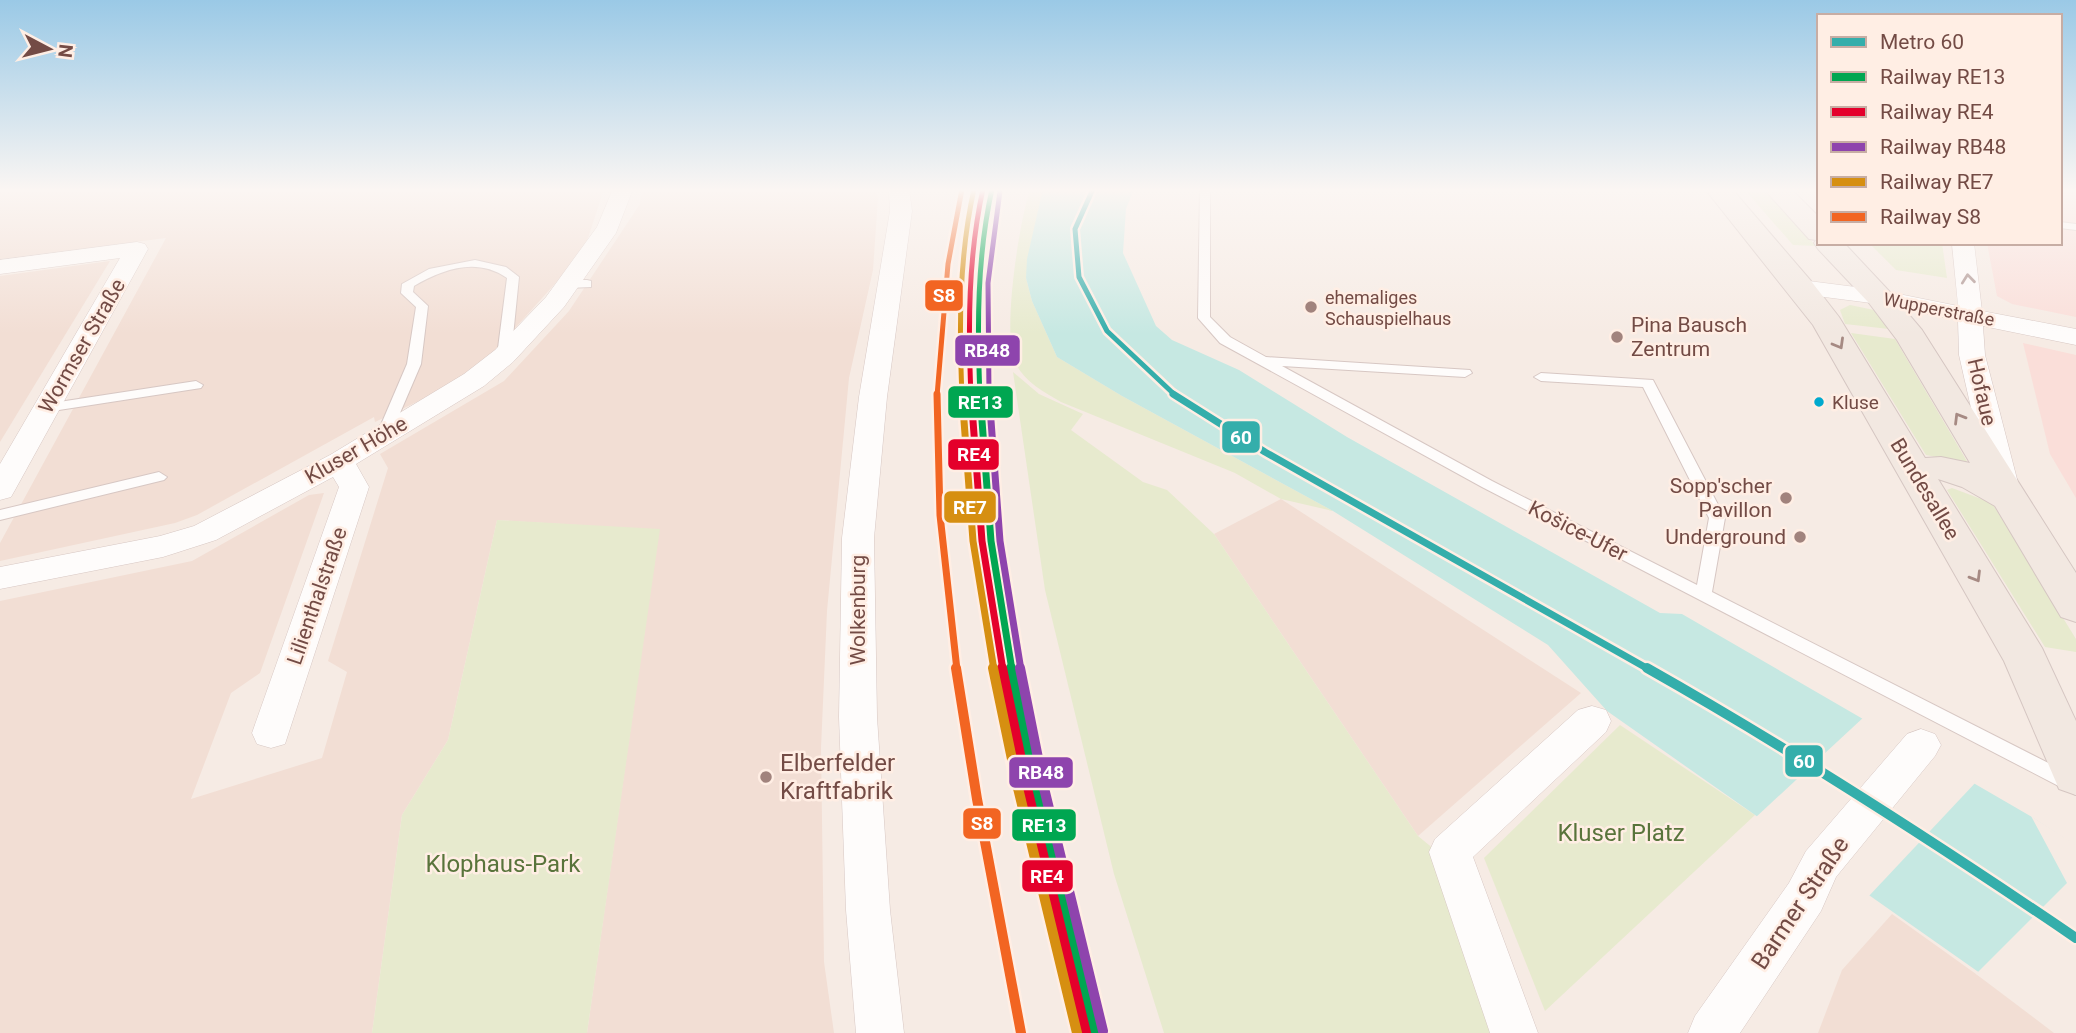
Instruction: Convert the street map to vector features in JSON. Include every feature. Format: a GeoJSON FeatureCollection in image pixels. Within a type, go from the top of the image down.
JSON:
{"type":"FeatureCollection","features":[{"type":"Feature","properties":{"kind":"main road","name":"Bundesallee"},"geometry":{"type":"LineString","coordinates":[[1759,237],[1828,324],[2026,660],[2076,775]]}},
{"type":"Feature","properties":{"kind":"main road"},"geometry":{"type":"LineString","coordinates":[[1830,245],[1880,297],[1914,342],[2076,607]]}},
{"type":"Feature","properties":{"kind":"main road"},"geometry":{"type":"LineString","coordinates":[[1917,476],[1919,471],[1925,469],[1952,471],[1986,484],[2007,498]]}},
{"type":"Feature","properties":{"kind":"street","name":"Kluser Höhe"},"geometry":{"type":"LineString","coordinates":[[0,578],[163,546],[205,533],[340,461],[474,380],[504,356],[577,284],[603,237]]}},
{"type":"Feature","properties":{"kind":"street","name":"Wolkenburg"},"geometry":{"type":"LineString","coordinates":[[880,1033],[868,910],[858,718],[858,538],[873,397],[898,237]]}},
{"type":"Feature","properties":{"kind":"street","name":"Hofaue"},"geometry":{"type":"LineString","coordinates":[[1963,245],[1969,285],[1972,355],[2007,498]]}},
{"type":"Feature","properties":{"kind":"street","name":"Wormser Straße"},"geometry":{"type":"LineString","coordinates":[[0,267],[137,249],[0,490]]}},
{"type":"Feature","properties":{"kind":"street","name":"Wupperstraße"},"geometry":{"type":"LineString","coordinates":[[1801,287],[1880,297],[2076,337]]}},
{"type":"Feature","properties":{"kind":"street","name":"Lilienthalstraße"},"geometry":{"type":"LineString","coordinates":[[271,733],[354,487],[340,461]]}},
{"type":"Feature","properties":{"kind":"street"},"geometry":{"type":"LineString","coordinates":[[1514,1033],[1450,852],[1592,721]]}},
{"type":"Feature","properties":{"kind":"street","name":"Barmer Straße"},"geometry":{"type":"LineString","coordinates":[[1712,1033],[1805,897],[1821,864],[1921,745]]}},
{"type":"Feature","properties":{"kind":"lane","name":"Košice-Ufer"},"geometry":{"type":"LineString","coordinates":[[1205,237],[1204,318],[1225,340],[1487,484],[2076,787]]}},
{"type":"Feature","properties":{"kind":"lane"},"geometry":{"type":"LineString","coordinates":[[384,434],[414,364],[422,306],[407,293],[408,284],[442,268],[477,263],[505,269],[513,277],[504,356]]}},
{"type":"Feature","properties":{"kind":"lane"},"geometry":{"type":"LineString","coordinates":[[1262,361],[1465,373]]}},
{"type":"Feature","properties":{"kind":"lane"},"geometry":{"type":"LineString","coordinates":[[1541,377],[1648,383],[1717,518],[1703,596]]}},
{"type":"Feature","properties":{"kind":"lane"},"geometry":{"type":"LineString","coordinates":[[46,408],[196,385]]}},
{"type":"Feature","properties":{"kind":"lane"},"geometry":{"type":"LineString","coordinates":[[0,515],[159,477]]}},
{"type":"Feature","properties":{"kind":"shaded area"},"geometry":{"type":"Polygon","coordinates":[[[0,237],[588,237],[561,277],[491,355],[456,383],[375,422],[374,417],[197,515],[175,523],[0,561],[0,543],[166,238],[0,259],[0,237]]]}},
{"type":"Feature","properties":{"kind":"shaded area"},"geometry":{"type":"Polygon","coordinates":[[[618,237],[875,237],[873,270],[849,378],[827,611],[821,748],[824,962],[834,1033],[587,1033],[659,530],[497,520],[448,740],[402,815],[372,1033],[0,1033],[0,601],[192,561],[309,495],[324,493],[260,673],[231,693],[191,799],[322,758],[347,672],[328,661],[388,468],[380,454],[504,381],[569,311],[618,237]]]}},
{"type":"Feature","properties":{"kind":"shaded area"},"geometry":{"type":"Polygon","coordinates":[[[2062,237],[2076,237],[2076,317],[2012,304],[1997,296],[1987,245],[2062,245],[2062,237]]]}},
{"type":"Feature","properties":{"kind":"shaded area"},"geometry":{"type":"Polygon","coordinates":[[[110,261],[0,442],[0,276],[110,261]]]}},
{"type":"Feature","properties":{"kind":"shaded area"},"geometry":{"type":"Polygon","coordinates":[[[2023,343],[2076,355],[2076,498],[2050,454],[2023,343]]]}},
{"type":"Feature","properties":{"kind":"shaded area"},"geometry":{"type":"Polygon","coordinates":[[[1281,499],[1581,693],[1418,836],[1214,534],[1281,499]]]}},
{"type":"Feature","properties":{"kind":"shaded area"},"geometry":{"type":"Polygon","coordinates":[[[1892,914],[2054,1033],[1818,1033],[1842,970],[1892,914]]]}},
{"type":"Feature","properties":{"kind":"green space"},"geometry":{"type":"Polygon","coordinates":[[[1019,237],[1034,237],[1026,278],[1032,301],[1057,357],[1122,396],[1333,511],[1281,499],[1235,473],[1061,402],[1040,390],[1018,367],[1011,344],[1011,300],[1019,237]]]}},
{"type":"Feature","properties":{"kind":"green space"},"geometry":{"type":"Polygon","coordinates":[[[1786,237],[1808,237],[1816,246],[1793,245],[1786,237]]]}},
{"type":"Feature","properties":{"kind":"green space"},"geometry":{"type":"Polygon","coordinates":[[[1871,245],[1942,245],[1947,278],[1896,270],[1871,245]]]}},
{"type":"Feature","properties":{"kind":"green space"},"geometry":{"type":"Polygon","coordinates":[[[1850,305],[1874,310],[1889,329],[1845,324],[1840,310],[1850,305]]]}},
{"type":"Feature","properties":{"kind":"green space"},"geometry":{"type":"Polygon","coordinates":[[[1851,333],[1895,339],[1968,463],[1926,455],[1851,333]]]}},
{"type":"Feature","properties":{"kind":"green space"},"geometry":{"type":"Polygon","coordinates":[[[1013,372],[1039,394],[1083,414],[1071,430],[1143,482],[1167,490],[1214,534],[1418,836],[1451,863],[1491,1033],[1164,1033],[1114,874],[1045,590],[1013,372]]]}},
{"type":"Feature","properties":{"kind":"green space"},"geometry":{"type":"Polygon","coordinates":[[[1952,488],[1992,503],[2076,639],[2076,652],[2045,647],[1947,490],[1952,488]]]}},
{"type":"Feature","properties":{"kind":"green space","name":"Klophaus-Park"},"geometry":{"type":"Polygon","coordinates":[[[497,520],[660,529],[587,1033],[372,1033],[402,815],[448,740],[497,520]]]}},
{"type":"Feature","properties":{"kind":"green space","name":"Kluser Platz"},"geometry":{"type":"Polygon","coordinates":[[[1620,725],[1755,815],[1545,1011],[1484,858],[1620,725]]]}},
{"type":"Feature","properties":{"kind":"water"},"geometry":{"type":"Polygon","coordinates":[[[1032,237],[1124,237],[1123,253],[1156,326],[1172,340],[1239,370],[1347,437],[1660,613],[1682,614],[2032,817],[2076,846],[2076,1033],[1977,971],[1607,711],[1548,645],[1333,511],[1122,396],[1057,357],[1032,301],[1026,278],[1032,237]]]}},
{"type":"Feature","properties":{"kind":"pier"},"geometry":{"type":"Polygon","coordinates":[[[1865,716],[1977,781],[1868,897],[1755,818],[1865,716]]]}},
{"type":"Feature","properties":{"kind":"pier"},"geometry":{"type":"Polygon","coordinates":[[[2031,816],[2076,845],[2076,1033],[2066,1033],[1976,974],[2067,883],[2031,816]]]}},
{"type":"Feature","properties":{"kind":"metro line","name":"60"},"geometry":{"type":"LineString","coordinates":[[1076,237],[1079,277],[1107,331],[1168,391],[1265,452],[1732,716],[1953,854],[2076,938]]}},
{"type":"Feature","properties":{"kind":"rail line","name":"S8"},"geometry":{"type":"LineString","coordinates":[[952,237],[938,361],[937,464],[944,567],[964,720],[1021,1033]]}},
{"type":"Feature","properties":{"kind":"rail line","name":"RE7"},"geometry":{"type":"LineString","coordinates":[[965,237],[960,327],[961,373],[973,541],[1000,706],[1077,1033]]}},
{"type":"Feature","properties":{"kind":"rail line","name":"RE4"},"geometry":{"type":"LineString","coordinates":[[974,237],[970,281],[970,373],[982,541],[1009,706],[1086,1033]]}},
{"type":"Feature","properties":{"kind":"rail line","name":"RE13"},"geometry":{"type":"LineString","coordinates":[[984,237],[980,281],[979,373],[991,541],[1018,706],[1095,1033]]}},
{"type":"Feature","properties":{"kind":"rail line","name":"RB48"},"geometry":{"type":"LineString","coordinates":[[992,237],[988,283],[988,375],[1000,541],[1012,624],[1044,788],[1103,1031]]}},
{"type":"Feature","properties":{"kind":"place","name":"ehemaliges Schauspielhaus"},"geometry":{"type":"Point","coordinates":[1311,307]}},
{"type":"Feature","properties":{"kind":"place","name":"Pina Bausch Zentrum"},"geometry":{"type":"Point","coordinates":[1617,337]}},
{"type":"Feature","properties":{"kind":"place","name":"Kluse"},"geometry":{"type":"Point","coordinates":[1819,402]}},
{"type":"Feature","properties":{"kind":"place","name":"Sopp'scher Pavillon"},"geometry":{"type":"Point","coordinates":[1786,498]}},
{"type":"Feature","properties":{"kind":"place","name":"Underground"},"geometry":{"type":"Point","coordinates":[1800,537]}},
{"type":"Feature","properties":{"kind":"place","name":"Elberfelder Kraftfabrik"},"geometry":{"type":"Point","coordinates":[766,777]}}]}
